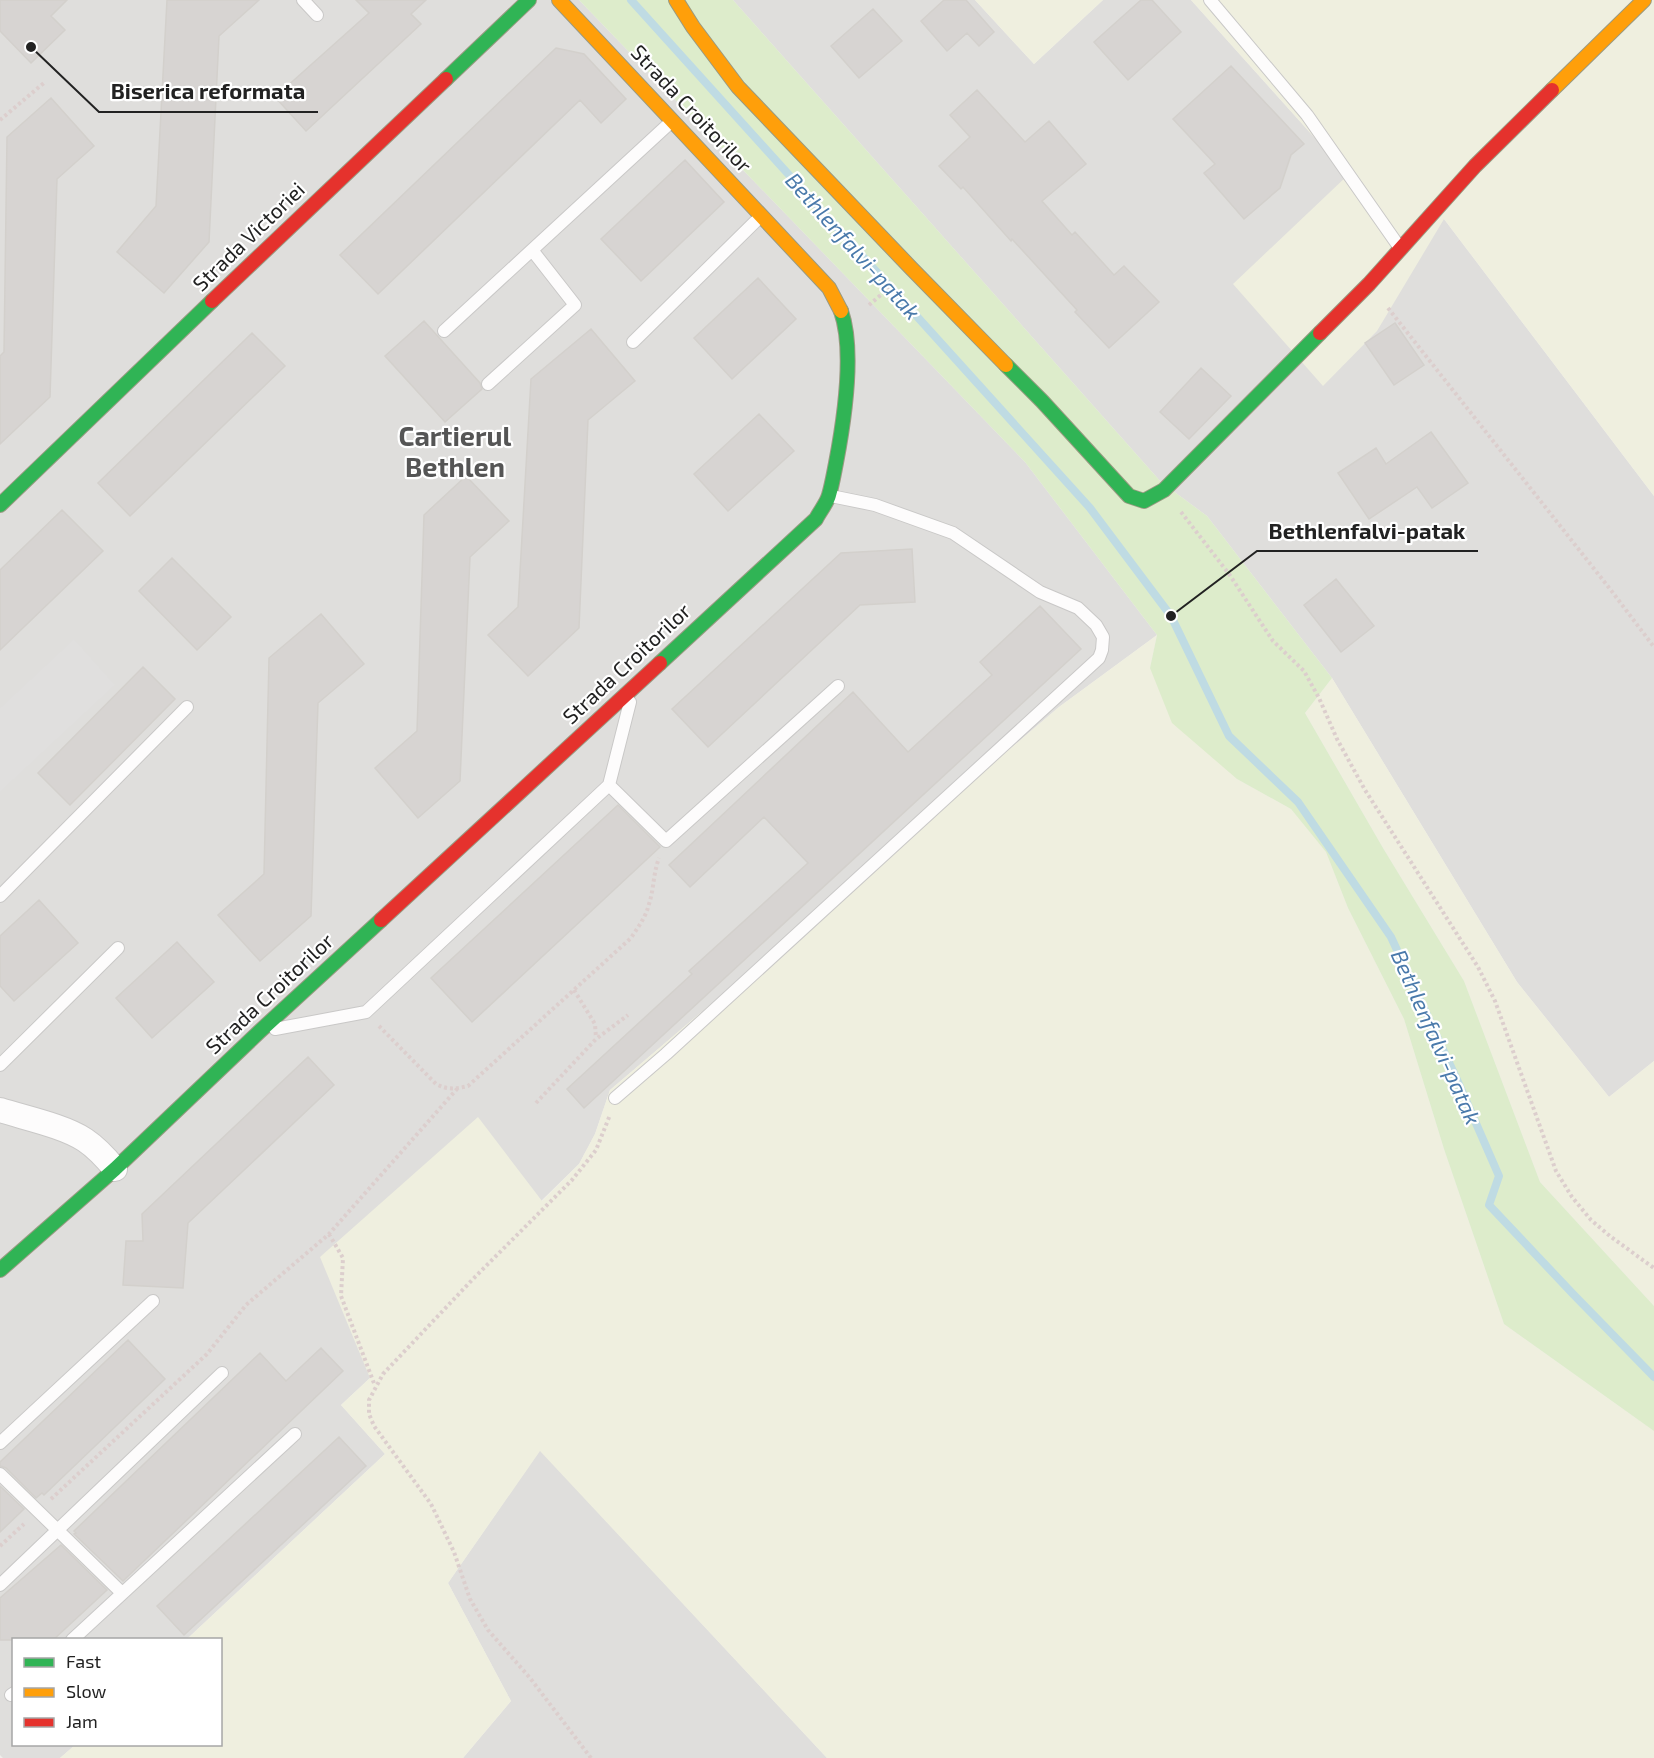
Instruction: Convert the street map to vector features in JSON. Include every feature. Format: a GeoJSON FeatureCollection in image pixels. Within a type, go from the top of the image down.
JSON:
{"type":"FeatureCollection","features":[{"type":"Feature","properties":{"kind":"street","name":"Strada Victoriei"},"geometry":{"type":"LineString","coordinates":[[0,505],[529,0]]}},
{"type":"Feature","properties":{"kind":"street","name":"Strada Croitorilor"},"geometry":{"type":"LineString","coordinates":[[0,1270],[115,1169],[259,1032],[816,519],[829,496],[839,446],[848,352],[846,325],[830,288],[559,0]]}},
{"type":"Feature","properties":{"kind":"street"},"geometry":{"type":"LineString","coordinates":[[676,0],[693,27],[738,87],[1042,401],[1129,495],[1144,501],[1164,490],[1369,284],[1475,166],[1644,0]]}},
{"type":"Feature","properties":{"kind":"street"},"geometry":{"type":"LineString","coordinates":[[0,1110],[83,1138],[98,1150],[115,1169]]}},
{"type":"Feature","properties":{"kind":"lane"},"geometry":{"type":"LineString","coordinates":[[303,0],[317,15]]}},
{"type":"Feature","properties":{"kind":"lane"},"geometry":{"type":"LineString","coordinates":[[1210,0],[1307,115],[1400,248]]}},
{"type":"Feature","properties":{"kind":"lane"},"geometry":{"type":"LineString","coordinates":[[444,331],[672,121]]}},
{"type":"Feature","properties":{"kind":"lane"},"geometry":{"type":"LineString","coordinates":[[633,342],[762,215]]}},
{"type":"Feature","properties":{"kind":"lane"},"geometry":{"type":"LineString","coordinates":[[488,384],[575,305],[532,250]]}},
{"type":"Feature","properties":{"kind":"lane"},"geometry":{"type":"LineString","coordinates":[[615,1098],[675,1046],[1099,658],[1102,650],[1103,637],[1096,625],[1078,608],[1040,592],[952,533],[875,505],[829,496]]}},
{"type":"Feature","properties":{"kind":"lane"},"geometry":{"type":"LineString","coordinates":[[259,1032],[366,1012],[609,785],[635,684]]}},
{"type":"Feature","properties":{"kind":"lane"},"geometry":{"type":"LineString","coordinates":[[609,785],[666,842],[838,686]]}},
{"type":"Feature","properties":{"kind":"lane"},"geometry":{"type":"LineString","coordinates":[[0,896],[187,707]]}},
{"type":"Feature","properties":{"kind":"lane"},"geometry":{"type":"LineString","coordinates":[[0,1065],[118,948]]}},
{"type":"Feature","properties":{"kind":"lane"},"geometry":{"type":"LineString","coordinates":[[0,1443],[153,1301]]}},
{"type":"Feature","properties":{"kind":"lane"},"geometry":{"type":"LineString","coordinates":[[0,1584],[222,1373]]}},
{"type":"Feature","properties":{"kind":"lane"},"geometry":{"type":"LineString","coordinates":[[74,1638],[295,1434]]}},
{"type":"Feature","properties":{"kind":"lane"},"geometry":{"type":"LineString","coordinates":[[0,1474],[122,1593]]}},
{"type":"Feature","properties":{"kind":"path"},"geometry":{"type":"LineString","coordinates":[[0,120],[45,82]]}},
{"type":"Feature","properties":{"kind":"path"},"geometry":{"type":"LineString","coordinates":[[873,301],[897,281]]}},
{"type":"Feature","properties":{"kind":"path"},"geometry":{"type":"LineString","coordinates":[[1369,284],[1654,647]]}},
{"type":"Feature","properties":{"kind":"path"},"geometry":{"type":"LineString","coordinates":[[1164,490],[1229,574],[1273,641],[1304,671],[1319,698],[1337,740],[1365,790],[1478,967],[1495,1001],[1556,1171],[1572,1197],[1591,1220],[1654,1268]]}},
{"type":"Feature","properties":{"kind":"path"},"geometry":{"type":"LineString","coordinates":[[366,1012],[435,1084],[444,1088],[457,1089],[468,1086],[632,938],[650,903],[654,870],[666,842]]}},
{"type":"Feature","properties":{"kind":"path"},"geometry":{"type":"LineString","coordinates":[[574,990],[595,1024],[596,1039]]}},
{"type":"Feature","properties":{"kind":"path"},"geometry":{"type":"LineString","coordinates":[[536,1102],[596,1039],[628,1014]]}},
{"type":"Feature","properties":{"kind":"path"},"geometry":{"type":"LineString","coordinates":[[0,1546],[207,1354],[246,1305],[330,1234],[457,1089]]}},
{"type":"Feature","properties":{"kind":"path"},"geometry":{"type":"LineString","coordinates":[[591,1758],[530,1678],[488,1630],[470,1599],[454,1552],[431,1504],[374,1426],[369,1413],[369,1400],[383,1374],[472,1279],[572,1180],[596,1150],[615,1098]]}},
{"type":"Feature","properties":{"kind":"path"},"geometry":{"type":"LineString","coordinates":[[330,1234],[343,1258],[341,1296],[376,1386]]}},
{"type":"Feature","properties":{"kind":"shaded area"},"geometry":{"type":"Polygon","coordinates":[[[0,0],[579,0],[1025,462],[1157,635],[1059,707],[610,1090],[595,1134],[579,1164],[341,1405],[385,1454],[188,1638],[12,1638],[12,1746],[74,1746],[60,1758],[3,1758],[0,1755],[0,0]]]}},
{"type":"Feature","properties":{"kind":"shaded area"},"geometry":{"type":"Polygon","coordinates":[[[733,0],[975,0],[1034,64],[1103,0],[1191,0],[1348,175],[1444,219],[1654,496],[1654,1061],[1609,1097],[1517,982],[1332,678],[1207,516],[1161,482],[733,0]]]}},
{"type":"Feature","properties":{"kind":"shaded area"},"geometry":{"type":"Polygon","coordinates":[[[74,639],[115,685],[0,792],[0,708],[74,639]]]}},
{"type":"Feature","properties":{"kind":"shaded area"},"geometry":{"type":"Polygon","coordinates":[[[540,1450],[827,1758],[463,1758],[511,1701],[448,1583],[540,1450]]]}},
{"type":"Feature","properties":{"kind":"green space"},"geometry":{"type":"Polygon","coordinates":[[[579,0],[733,0],[1161,482],[1207,516],[1332,678],[1305,713],[1383,848],[1464,981],[1540,1182],[1654,1306],[1654,1431],[1504,1324],[1444,1149],[1404,1019],[1348,908],[1326,852],[1291,809],[1237,779],[1172,723],[1150,668],[1157,635],[1025,462],[579,0]]]}},
{"type":"Feature","properties":{"kind":"green space"},"geometry":{"type":"Polygon","coordinates":[[[975,0],[1103,0],[1034,64],[975,0]]]}},
{"type":"Feature","properties":{"kind":"green space"},"geometry":{"type":"Polygon","coordinates":[[[1191,0],[1654,0],[1654,496],[1444,219],[1377,331],[1323,386],[1233,284],[1348,175],[1191,0]]]}},
{"type":"Feature","properties":{"kind":"green space"},"geometry":{"type":"Polygon","coordinates":[[[1157,635],[1150,668],[1237,779],[1291,809],[1326,852],[1348,908],[1404,1019],[1444,1149],[1504,1324],[1654,1431],[1654,1758],[827,1758],[540,1451],[448,1583],[511,1701],[463,1758],[60,1758],[74,1746],[222,1746],[222,1638],[188,1638],[385,1454],[341,1405],[370,1378],[320,1257],[478,1117],[542,1201],[579,1164],[595,1134],[610,1090],[1059,707],[1157,635]]]}},
{"type":"Feature","properties":{"kind":"green space"},"geometry":{"type":"Polygon","coordinates":[[[1332,678],[1517,982],[1609,1097],[1654,1061],[1654,1306],[1540,1182],[1464,981],[1383,848],[1305,713],[1332,678]]]}},
{"type":"Feature","properties":{"kind":"building"},"geometry":{"type":"Polygon","coordinates":[[[0,0],[67,0],[51,16],[65,30],[31,63],[0,31],[0,0]]]}},
{"type":"Feature","properties":{"kind":"building"},"geometry":{"type":"Polygon","coordinates":[[[167,0],[259,0],[219,36],[209,242],[164,293],[117,252],[156,206],[167,0]]]}},
{"type":"Feature","properties":{"kind":"building"},"geometry":{"type":"Polygon","coordinates":[[[356,0],[426,0],[411,14],[421,24],[306,131],[275,97],[369,13],[356,0]]]}},
{"type":"Feature","properties":{"kind":"building"},"geometry":{"type":"Polygon","coordinates":[[[944,0],[966,0],[994,32],[979,46],[967,33],[947,51],[921,21],[944,0]]]}},
{"type":"Feature","properties":{"kind":"building"},"geometry":{"type":"Polygon","coordinates":[[[1141,0],[1152,0],[1181,32],[1128,80],[1094,42],[1141,0]]]}},
{"type":"Feature","properties":{"kind":"building"},"geometry":{"type":"Polygon","coordinates":[[[873,9],[902,41],[859,78],[831,46],[873,9]]]}},
{"type":"Feature","properties":{"kind":"building"},"geometry":{"type":"Polygon","coordinates":[[[556,48],[584,54],[626,99],[601,123],[580,100],[378,294],[340,255],[556,48]]]}},
{"type":"Feature","properties":{"kind":"building"},"geometry":{"type":"Polygon","coordinates":[[[1231,66],[1304,144],[1291,155],[1280,188],[1244,219],[1204,173],[1215,164],[1173,119],[1231,66]]]}},
{"type":"Feature","properties":{"kind":"building"},"geometry":{"type":"Polygon","coordinates":[[[977,90],[1025,142],[1049,121],[1086,164],[1042,201],[1072,235],[1075,232],[1114,275],[1124,266],[1159,302],[1109,348],[1012,239],[1011,241],[963,187],[961,189],[939,166],[970,137],[950,115],[977,90]]]}},
{"type":"Feature","properties":{"kind":"building"},"geometry":{"type":"Polygon","coordinates":[[[51,98],[94,146],[57,179],[50,397],[0,444],[0,356],[4,352],[7,137],[51,98]]]}},
{"type":"Feature","properties":{"kind":"building"},"geometry":{"type":"Polygon","coordinates":[[[685,160],[724,202],[641,281],[601,239],[685,160]]]}},
{"type":"Feature","properties":{"kind":"building"},"geometry":{"type":"Polygon","coordinates":[[[758,278],[796,319],[732,379],[694,338],[758,278]]]}},
{"type":"Feature","properties":{"kind":"building"},"geometry":{"type":"Polygon","coordinates":[[[424,321],[480,383],[482,389],[445,422],[385,356],[424,321]]]}},
{"type":"Feature","properties":{"kind":"building"},"geometry":{"type":"Polygon","coordinates":[[[1395,323],[1424,365],[1394,385],[1365,343],[1395,323]]]}},
{"type":"Feature","properties":{"kind":"building"},"geometry":{"type":"Polygon","coordinates":[[[591,329],[635,381],[588,420],[579,628],[528,676],[488,635],[518,607],[531,379],[591,329]]]}},
{"type":"Feature","properties":{"kind":"building"},"geometry":{"type":"Polygon","coordinates":[[[252,333],[285,366],[130,516],[98,483],[252,333]]]}},
{"type":"Feature","properties":{"kind":"building"},"geometry":{"type":"Polygon","coordinates":[[[1201,368],[1231,396],[1189,439],[1160,412],[1201,368]]]}},
{"type":"Feature","properties":{"kind":"building"},"geometry":{"type":"Polygon","coordinates":[[[759,414],[794,451],[728,511],[694,474],[759,414]]]}},
{"type":"Feature","properties":{"kind":"building"},"geometry":{"type":"Polygon","coordinates":[[[1431,432],[1468,483],[1432,508],[1417,487],[1369,519],[1338,473],[1376,448],[1386,464],[1431,432]]]}},
{"type":"Feature","properties":{"kind":"building"},"geometry":{"type":"Polygon","coordinates":[[[466,476],[509,521],[470,557],[460,781],[418,818],[375,768],[417,731],[424,515],[466,476]]]}},
{"type":"Feature","properties":{"kind":"building"},"geometry":{"type":"Polygon","coordinates":[[[62,510],[103,551],[0,650],[0,570],[62,510]]]}},
{"type":"Feature","properties":{"kind":"building"},"geometry":{"type":"Polygon","coordinates":[[[912,549],[915,602],[860,605],[708,747],[672,709],[841,553],[912,549]]]}},
{"type":"Feature","properties":{"kind":"building"},"geometry":{"type":"Polygon","coordinates":[[[172,558],[231,617],[197,650],[139,591],[172,558]]]}},
{"type":"Feature","properties":{"kind":"building"},"geometry":{"type":"Polygon","coordinates":[[[1336,579],[1374,626],[1341,652],[1304,605],[1336,579]]]}},
{"type":"Feature","properties":{"kind":"building"},"geometry":{"type":"Polygon","coordinates":[[[1040,606],[1081,649],[584,1108],[567,1089],[692,974],[689,971],[808,863],[764,817],[690,887],[669,865],[853,692],[908,752],[992,675],[980,662],[1040,606]]]}},
{"type":"Feature","properties":{"kind":"building"},"geometry":{"type":"Polygon","coordinates":[[[321,614],[364,664],[318,703],[311,916],[260,961],[218,915],[264,874],[269,658],[321,614]]]}},
{"type":"Feature","properties":{"kind":"building"},"geometry":{"type":"Polygon","coordinates":[[[143,667],[175,699],[70,805],[38,773],[143,667]]]}},
{"type":"Feature","properties":{"kind":"building"},"geometry":{"type":"Polygon","coordinates":[[[618,805],[660,847],[472,1022],[431,978],[618,805]]]}},
{"type":"Feature","properties":{"kind":"building"},"geometry":{"type":"Polygon","coordinates":[[[39,900],[78,943],[14,1001],[0,986],[0,936],[39,900]]]}},
{"type":"Feature","properties":{"kind":"building"},"geometry":{"type":"Polygon","coordinates":[[[177,942],[214,982],[152,1038],[116,998],[177,942]]]}},
{"type":"Feature","properties":{"kind":"building"},"geometry":{"type":"Polygon","coordinates":[[[308,1057],[334,1085],[188,1223],[183,1288],[123,1285],[126,1241],[143,1241],[142,1214],[308,1057]]]}},
{"type":"Feature","properties":{"kind":"building"},"geometry":{"type":"Polygon","coordinates":[[[128,1340],[165,1379],[44,1495],[42,1493],[36,1498],[6,1468],[0,1466],[0,1462],[128,1340]]]}},
{"type":"Feature","properties":{"kind":"building"},"geometry":{"type":"Polygon","coordinates":[[[321,1348],[343,1371],[123,1581],[74,1534],[76,1533],[74,1531],[260,1353],[286,1381],[321,1348]]]}},
{"type":"Feature","properties":{"kind":"building"},"geometry":{"type":"Polygon","coordinates":[[[339,1437],[366,1466],[184,1635],[157,1606],[339,1437]]]}},
{"type":"Feature","properties":{"kind":"building"},"geometry":{"type":"Polygon","coordinates":[[[0,1486],[24,1509],[0,1532],[0,1486]]]}},
{"type":"Feature","properties":{"kind":"building"},"geometry":{"type":"Polygon","coordinates":[[[61,1545],[107,1590],[55,1638],[0,1640],[0,1598],[61,1545]]]}},
{"type":"Feature","properties":{"kind":"waterway","name":"Bethlenfalvi-patak"},"geometry":{"type":"LineString","coordinates":[[631,0],[1090,508],[1171,616],[1229,736],[1298,802],[1391,937],[1499,1176],[1489,1205],[1654,1377]]}},
{"type":"Feature","properties":{"kind":"traffic: fast"},"geometry":{"type":"LineString","coordinates":[[446,79],[529,0]]}},
{"type":"Feature","properties":{"kind":"traffic: fast"},"geometry":{"type":"LineString","coordinates":[[0,505],[212,301]]}},
{"type":"Feature","properties":{"kind":"traffic: fast"},"geometry":{"type":"LineString","coordinates":[[660,663],[816,519],[827,501],[839,446],[847,386],[847,346],[841,311]]}},
{"type":"Feature","properties":{"kind":"traffic: fast"},"geometry":{"type":"LineString","coordinates":[[1006,365],[1129,496],[1144,501],[1164,490],[1320,333]]}},
{"type":"Feature","properties":{"kind":"traffic: fast"},"geometry":{"type":"LineString","coordinates":[[0,1270],[115,1169],[381,920]]}},
{"type":"Feature","properties":{"kind":"traffic: slow"},"geometry":{"type":"LineString","coordinates":[[559,0],[829,288],[841,311]]}},
{"type":"Feature","properties":{"kind":"traffic: slow"},"geometry":{"type":"LineString","coordinates":[[676,0],[693,27],[738,87],[1006,365]]}},
{"type":"Feature","properties":{"kind":"traffic: slow"},"geometry":{"type":"LineString","coordinates":[[1552,90],[1644,0]]}},
{"type":"Feature","properties":{"kind":"traffic: jam"},"geometry":{"type":"LineString","coordinates":[[212,301],[446,79]]}},
{"type":"Feature","properties":{"kind":"traffic: jam"},"geometry":{"type":"LineString","coordinates":[[1320,333],[1369,284],[1475,166],[1552,90]]}},
{"type":"Feature","properties":{"kind":"traffic: jam"},"geometry":{"type":"LineString","coordinates":[[381,920],[660,663]]}},
{"type":"Feature","properties":{"kind":"place","name":"Biserica reformata"},"geometry":{"type":"Point","coordinates":[31,47]}},
{"type":"Feature","properties":{"kind":"place","name":"Bethlenfalvi-patak"},"geometry":{"type":"Point","coordinates":[1171,616]}},
{"type":"Feature","properties":{"kind":"district","name":"Cartierul Bethlen"},"geometry":{"type":"Point","coordinates":[455,452]}}]}
